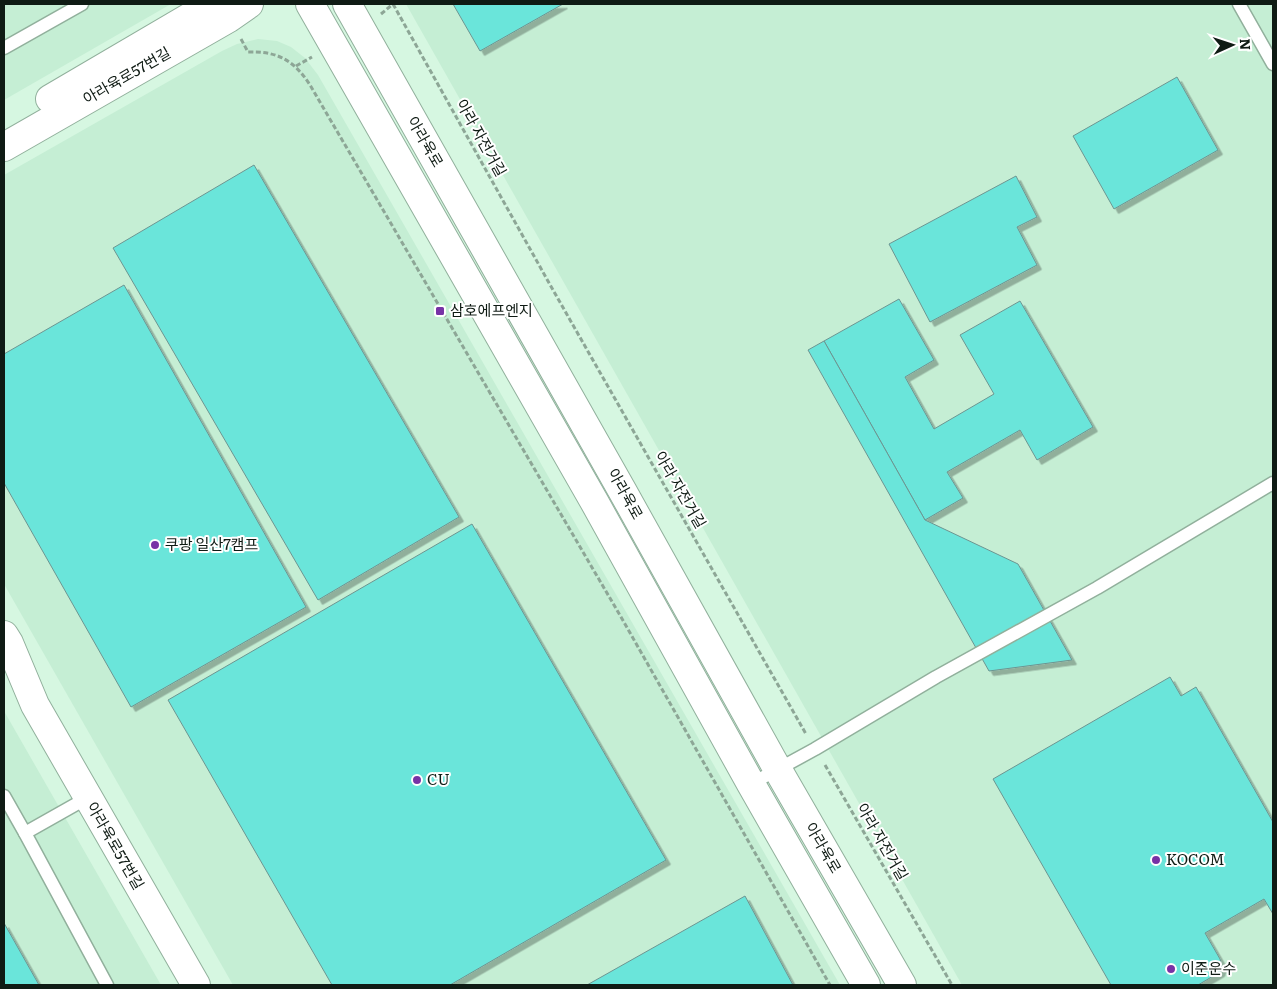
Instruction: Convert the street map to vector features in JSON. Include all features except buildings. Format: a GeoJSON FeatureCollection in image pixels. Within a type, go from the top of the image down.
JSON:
{"type":"FeatureCollection","features":[{"type":"Feature","properties":{"kind":"street","name":"아라육로57번길"},"geometry":{"type":"LineString","coordinates":[[4,126],[212,4]]}},
{"type":"Feature","properties":{"kind":"street","name":"아라육로57번길"},"geometry":{"type":"LineString","coordinates":[[4,147],[229,18],[249,4]]}},
{"type":"Feature","properties":{"kind":"street","name":"아라육로"},"geometry":{"type":"LineString","coordinates":[[310,4],[595,503],[866,985]]}},
{"type":"Feature","properties":{"kind":"street","name":"아라육로"},"geometry":{"type":"LineString","coordinates":[[347,4],[628,500],[778,770],[902,985]]}},
{"type":"Feature","properties":{"kind":"street","name":"아라육로57번길"},"geometry":{"type":"LineString","coordinates":[[4,635],[35,706]]}},
{"type":"Feature","properties":{"kind":"street","name":"아라육로57번길"},"geometry":{"type":"LineString","coordinates":[[4,665],[35,706],[196,985]]}},
{"type":"Feature","properties":{"kind":"lane"},"geometry":{"type":"LineString","coordinates":[[4,48],[82,4]]}},
{"type":"Feature","properties":{"kind":"lane"},"geometry":{"type":"LineString","coordinates":[[1239,4],[1273,64]]}},
{"type":"Feature","properties":{"kind":"lane"},"geometry":{"type":"LineString","coordinates":[[752,784],[936,677],[1097,588],[1273,483]]}},
{"type":"Feature","properties":{"kind":"lane"},"geometry":{"type":"LineString","coordinates":[[4,796],[107,985]]}},
{"type":"Feature","properties":{"kind":"lane"},"geometry":{"type":"LineString","coordinates":[[25,833],[88,798]]}},
{"type":"Feature","properties":{"kind":"path","name":"아라 자전거길"},"geometry":{"type":"LineString","coordinates":[[393,4],[553,290],[952,985]]}},
{"type":"Feature","properties":{"kind":"path"},"geometry":{"type":"LineString","coordinates":[[248,52],[262,52],[283,58],[296,66],[310,85],[620,617],[830,985]]}},
{"type":"Feature","properties":{"kind":"shaded area"},"geometry":{"type":"Polygon","coordinates":[[[4,4],[171,4],[4,100],[4,4]]]}},
{"type":"Feature","properties":{"kind":"shaded area"},"geometry":{"type":"Polygon","coordinates":[[[406,4],[1273,4],[1273,985],[962,985],[406,4]]]}},
{"type":"Feature","properties":{"kind":"shaded area"},"geometry":{"type":"Polygon","coordinates":[[[258,39],[277,41],[291,47],[305,58],[318,75],[840,985],[233,985],[4,584],[4,175],[222,51],[237,44],[258,39]]]}},
{"type":"Feature","properties":{"kind":"shaded area"},"geometry":{"type":"Polygon","coordinates":[[[4,711],[161,985],[4,985],[4,711]]]}},
{"type":"Feature","properties":{"kind":"place","name":"삼호에프엔지"},"geometry":{"type":"Point","coordinates":[440,311]}},
{"type":"Feature","properties":{"kind":"place","name":"쿠팡 일산7캠프"},"geometry":{"type":"Point","coordinates":[155,545]}},
{"type":"Feature","properties":{"kind":"place","name":"CU"},"geometry":{"type":"Point","coordinates":[417,780]}},
{"type":"Feature","properties":{"kind":"place","name":"KOCOM"},"geometry":{"type":"Point","coordinates":[1156,860]}},
{"type":"Feature","properties":{"kind":"place","name":"이준운수"},"geometry":{"type":"Point","coordinates":[1171,969]}}]}
